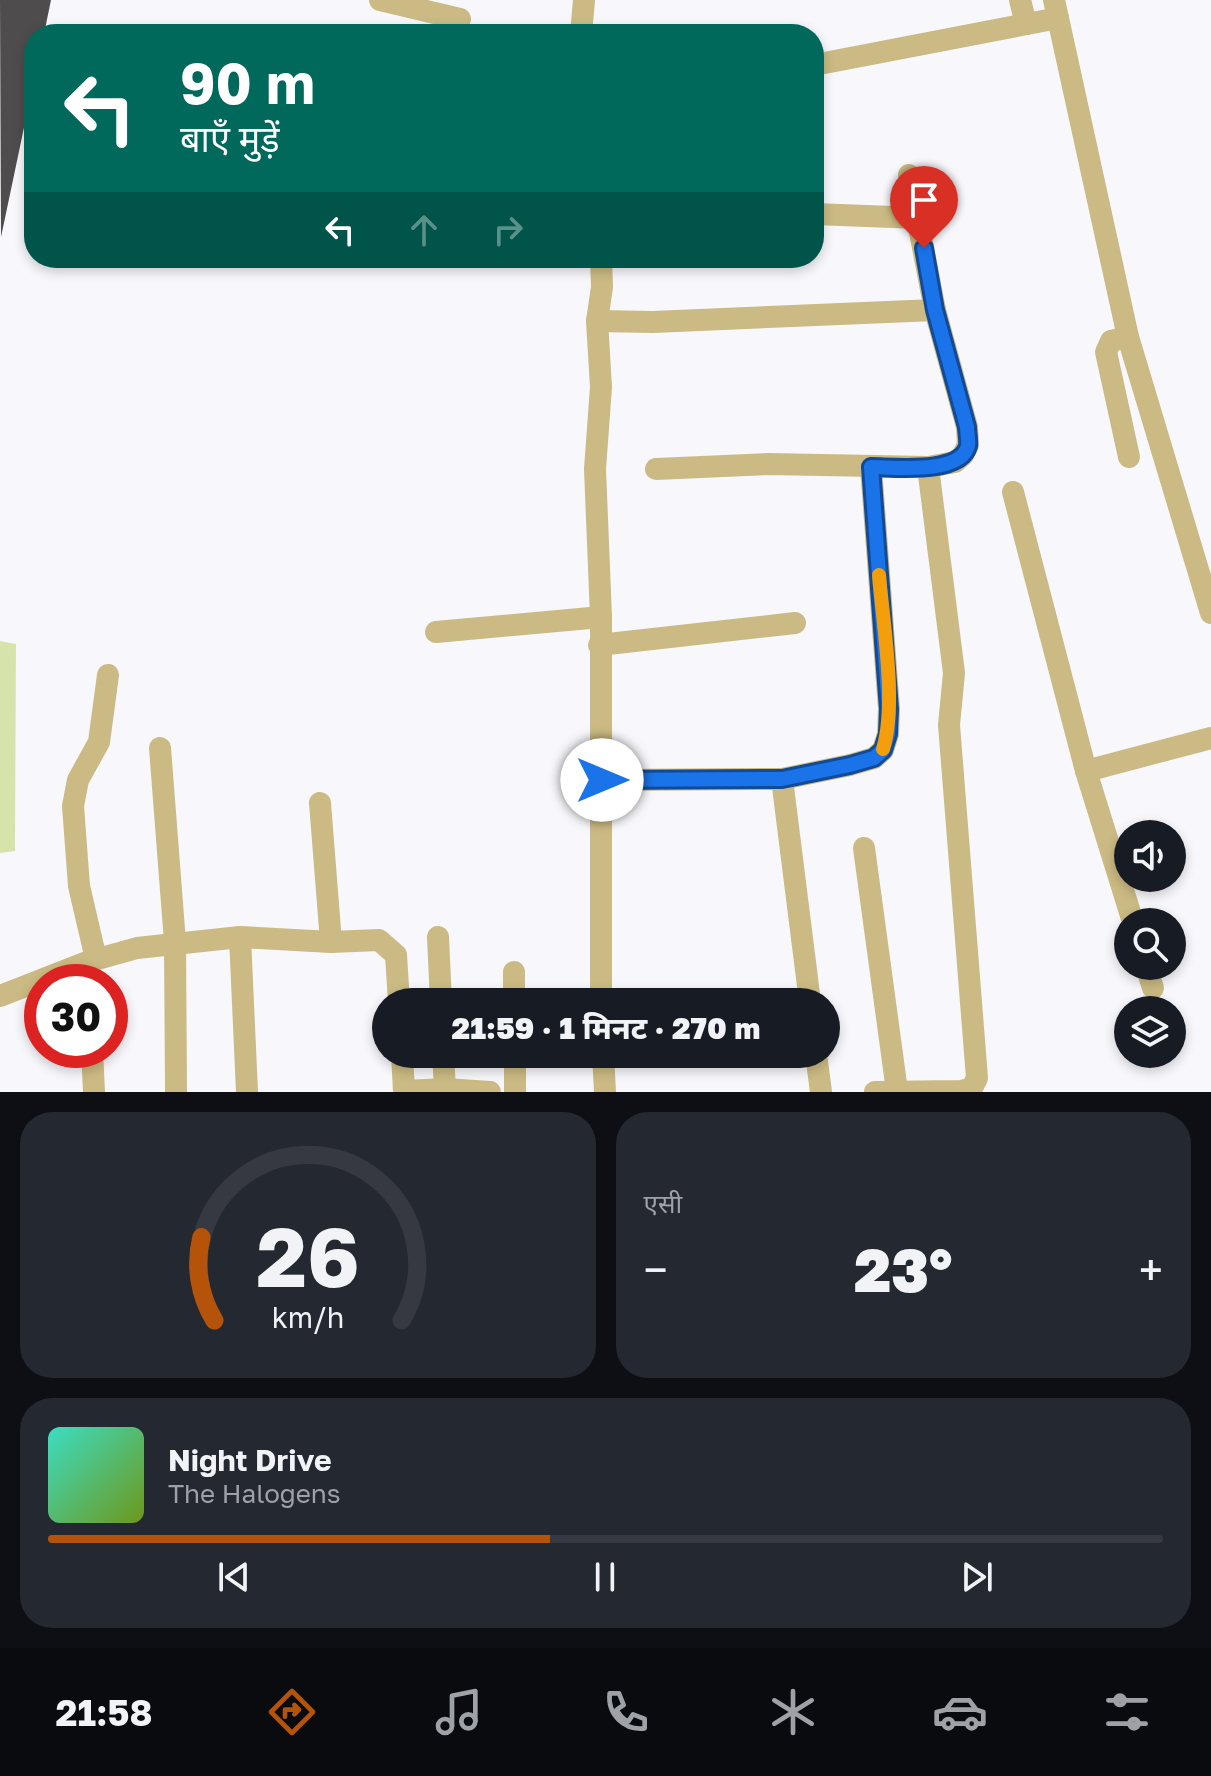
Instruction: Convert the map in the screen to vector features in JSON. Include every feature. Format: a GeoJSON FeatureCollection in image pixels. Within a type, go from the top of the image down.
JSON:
{"type":"FeatureCollection","features":[{"type":"Feature","properties":{"kind":"street"},"geometry":{"type":"LineString","coordinates":[[380,0],[461,18]]}},
{"type":"Feature","properties":{"kind":"street"},"geometry":{"type":"LineString","coordinates":[[582,24],[584,0]]}},
{"type":"Feature","properties":{"kind":"street"},"geometry":{"type":"LineString","coordinates":[[1020,0],[1026,24]]}},
{"type":"Feature","properties":{"kind":"street"},"geometry":{"type":"LineString","coordinates":[[824,63],[1026,24],[1056,9],[1128,337],[1211,613]]}},
{"type":"Feature","properties":{"kind":"street"},"geometry":{"type":"LineString","coordinates":[[656,469],[768,464],[928,467],[955,462],[968,445],[967,427],[935,310],[909,175]]}},
{"type":"Feature","properties":{"kind":"street"},"geometry":{"type":"LineString","coordinates":[[824,214],[919,218]]}},
{"type":"Feature","properties":{"kind":"street"},"geometry":{"type":"LineString","coordinates":[[601,268],[597,321],[601,387],[595,469],[601,617],[601,988]]}},
{"type":"Feature","properties":{"kind":"street"},"geometry":{"type":"LineString","coordinates":[[597,321],[653,322],[935,310]]}},
{"type":"Feature","properties":{"kind":"street"},"geometry":{"type":"LineString","coordinates":[[1128,337],[1111,341],[1106,352],[1129,457]]}},
{"type":"Feature","properties":{"kind":"street"},"geometry":{"type":"LineString","coordinates":[[602,780],[782,779],[841,768],[874,758],[883,750],[888,734],[889,709],[871,467]]}},
{"type":"Feature","properties":{"kind":"street"},"geometry":{"type":"LineString","coordinates":[[875,1092],[961,1091],[972,1088],[977,1078],[949,725],[954,673],[928,467]]}},
{"type":"Feature","properties":{"kind":"street"},"geometry":{"type":"LineString","coordinates":[[1013,492],[1086,771],[1129,908]]}},
{"type":"Feature","properties":{"kind":"street"},"geometry":{"type":"LineString","coordinates":[[436,632],[601,617]]}},
{"type":"Feature","properties":{"kind":"street"},"geometry":{"type":"LineString","coordinates":[[599,645],[795,623]]}},
{"type":"Feature","properties":{"kind":"street"},"geometry":{"type":"LineString","coordinates":[[89,964],[73,806],[78,780],[99,742],[108,675]]}},
{"type":"Feature","properties":{"kind":"street"},"geometry":{"type":"LineString","coordinates":[[1086,771],[1211,738]]}},
{"type":"Feature","properties":{"kind":"street"},"geometry":{"type":"LineString","coordinates":[[160,748],[175,942],[176,1092]]}},
{"type":"Feature","properties":{"kind":"street"},"geometry":{"type":"LineString","coordinates":[[782,779],[808,988]]}},
{"type":"Feature","properties":{"kind":"street"},"geometry":{"type":"LineString","coordinates":[[320,803],[331,942]]}},
{"type":"Feature","properties":{"kind":"street"},"geometry":{"type":"LineString","coordinates":[[864,848],[897,1091]]}},
{"type":"Feature","properties":{"kind":"street"},"geometry":{"type":"LineString","coordinates":[[99,964],[137,948],[175,942],[240,937],[331,942],[379,940],[396,955],[398,988]]}},
{"type":"Feature","properties":{"kind":"street"},"geometry":{"type":"LineString","coordinates":[[240,937],[247,1092]]}},
{"type":"Feature","properties":{"kind":"street"},"geometry":{"type":"LineString","coordinates":[[438,937],[440,988]]}},
{"type":"Feature","properties":{"kind":"street"},"geometry":{"type":"LineString","coordinates":[[514,972],[514,988]]}},
{"type":"Feature","properties":{"kind":"street"},"geometry":{"type":"LineString","coordinates":[[0,996],[24,989]]}},
{"type":"Feature","properties":{"kind":"street"},"geometry":{"type":"LineString","coordinates":[[93,1068],[94,1092]]}},
{"type":"Feature","properties":{"kind":"street"},"geometry":{"type":"LineString","coordinates":[[403,1068],[404,1092],[445,1089],[490,1092]]}},
{"type":"Feature","properties":{"kind":"street"},"geometry":{"type":"LineString","coordinates":[[444,1068],[445,1089]]}},
{"type":"Feature","properties":{"kind":"street"},"geometry":{"type":"LineString","coordinates":[[515,1068],[515,1092]]}},
{"type":"Feature","properties":{"kind":"street"},"geometry":{"type":"LineString","coordinates":[[604,1068],[605,1092]]}},
{"type":"Feature","properties":{"kind":"street"},"geometry":{"type":"LineString","coordinates":[[818,1068],[821,1092]]}},
{"type":"Feature","properties":{"kind":"green space"},"geometry":{"type":"Polygon","coordinates":[[[0,641],[16,644],[15,851],[0,853],[0,641]]]}},
{"type":"Feature","properties":{"kind":"building"},"geometry":{"type":"Polygon","coordinates":[[[0,0],[51,0],[46,24],[24,24],[24,128],[1,237],[0,0]]]}},
{"type":"Feature","properties":{"kind":"slow traffic"},"geometry":{"type":"LineString","coordinates":[[879,575],[889,709],[888,734],[883,749]]}},
{"type":"Feature","properties":{"kind":"route"},"geometry":{"type":"LineString","coordinates":[[602,780],[782,779],[861,763],[883,750],[888,734],[889,709],[871,467],[928,467],[955,462],[968,445],[967,427],[935,310],[924,248]]}}]}
